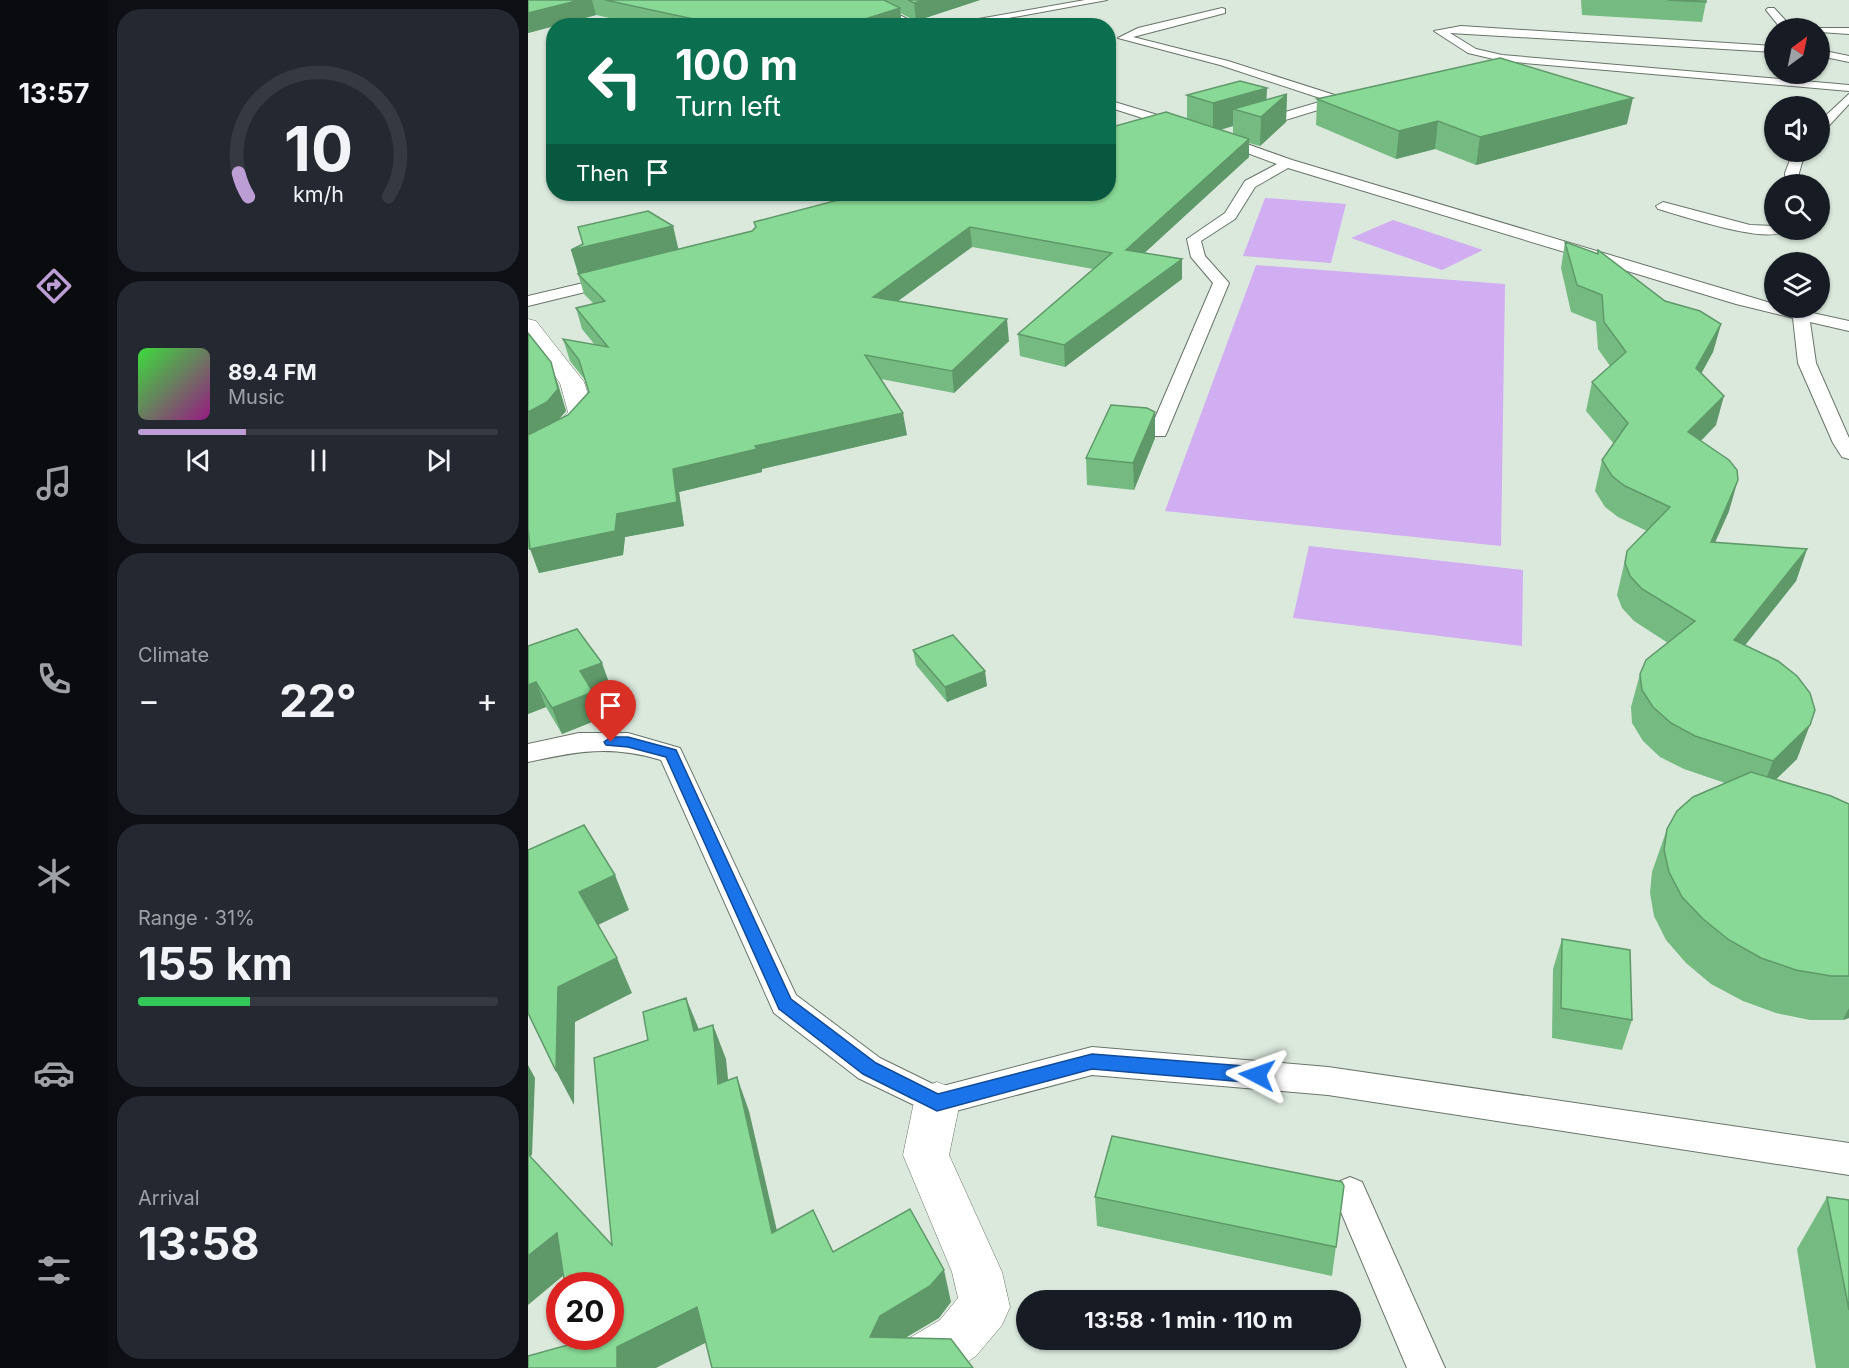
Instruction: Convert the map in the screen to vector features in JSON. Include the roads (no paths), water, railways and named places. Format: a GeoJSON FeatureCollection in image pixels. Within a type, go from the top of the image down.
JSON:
{"type":"FeatureCollection","features":[{"type":"Feature","properties":{"kind":"street"},"geometry":{"type":"LineString","coordinates":[[528,326],[572,382],[581,413],[565,431],[528,451]]}},
{"type":"Feature","properties":{"kind":"street"},"geometry":{"type":"LineString","coordinates":[[910,1368],[958,1338],[984,1307],[977,1272],[926,1155],[937,1102]]}},
{"type":"Feature","properties":{"kind":"lane"},"geometry":{"type":"LineString","coordinates":[[863,0],[900,18]]}},
{"type":"Feature","properties":{"kind":"lane"},"geometry":{"type":"LineString","coordinates":[[993,18],[1102,0]]}},
{"type":"Feature","properties":{"kind":"lane"},"geometry":{"type":"LineString","coordinates":[[1771,10],[1778,18]]}},
{"type":"Feature","properties":{"kind":"lane"},"geometry":{"type":"LineString","coordinates":[[1205,134],[1343,99],[1224,63],[1123,38],[1134,32],[1222,11]]}},
{"type":"Feature","properties":{"kind":"lane"},"geometry":{"type":"LineString","coordinates":[[1764,48],[1461,29],[1439,31],[1472,51],[1502,58],[1764,79]]}},
{"type":"Feature","properties":{"kind":"lane"},"geometry":{"type":"LineString","coordinates":[[1830,30],[1849,31]]}},
{"type":"Feature","properties":{"kind":"lane"},"geometry":{"type":"LineString","coordinates":[[1830,55],[1849,59]]}},
{"type":"Feature","properties":{"kind":"lane"},"geometry":{"type":"LineString","coordinates":[[1815,84],[1849,88]]}},
{"type":"Feature","properties":{"kind":"lane"},"geometry":{"type":"LineString","coordinates":[[1830,117],[1849,97]]}},
{"type":"Feature","properties":{"kind":"lane"},"geometry":{"type":"LineString","coordinates":[[1116,106],[1287,162],[1764,306]]}},
{"type":"Feature","properties":{"kind":"lane"},"geometry":{"type":"LineString","coordinates":[[1158,432],[1221,283],[1196,256],[1192,246],[1194,239],[1230,216],[1250,184],[1287,162]]}},
{"type":"Feature","properties":{"kind":"lane"},"geometry":{"type":"LineString","coordinates":[[1663,206],[1750,229],[1764,230]]}},
{"type":"Feature","properties":{"kind":"lane"},"geometry":{"type":"LineString","coordinates":[[528,301],[560,296],[627,277]]}},
{"type":"Feature","properties":{"kind":"lane"},"geometry":{"type":"LineString","coordinates":[[1801,318],[1808,363],[1842,443],[1849,453]]}},
{"type":"Feature","properties":{"kind":"lane"},"geometry":{"type":"LineString","coordinates":[[1814,318],[1849,326]]}},
{"type":"Feature","properties":{"kind":"lane"},"geometry":{"type":"LineString","coordinates":[[528,753],[579,742],[628,742],[671,754],[785,1004],[869,1068],[937,1102],[1092,1061],[1328,1081],[1849,1159]]}},
{"type":"Feature","properties":{"kind":"lane"},"geometry":{"type":"LineString","coordinates":[[1350,1193],[1426,1368]]}}]}
